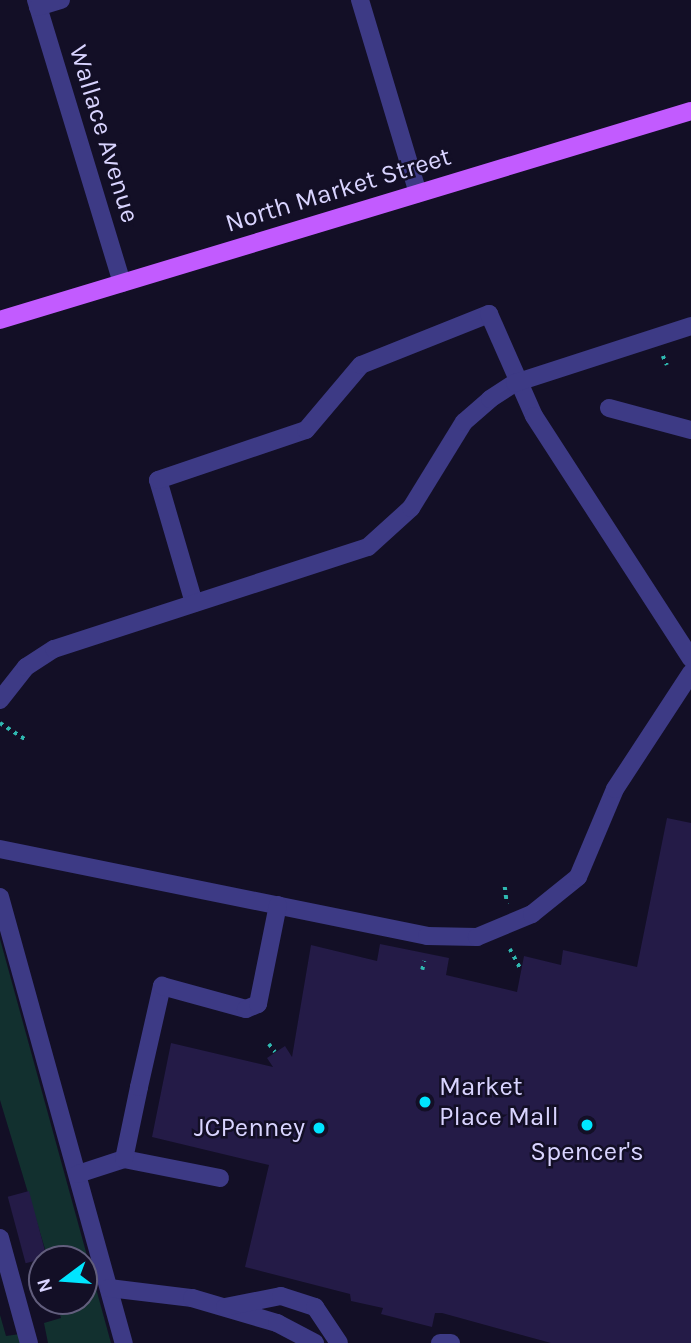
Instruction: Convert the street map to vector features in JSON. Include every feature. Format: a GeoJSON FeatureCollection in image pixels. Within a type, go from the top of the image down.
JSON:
{"type":"FeatureCollection","features":[{"type":"Feature","properties":{"kind":"main road","name":"North Market Street"},"geometry":{"type":"LineString","coordinates":[[0,320],[691,111]]}},
{"type":"Feature","properties":{"kind":"street"},"geometry":{"type":"LineString","coordinates":[[37,4],[61,0]]}},
{"type":"Feature","properties":{"kind":"street"},"geometry":{"type":"LineString","coordinates":[[360,0],[418,193]]}},
{"type":"Feature","properties":{"kind":"street","name":"Wallace Avenue"},"geometry":{"type":"LineString","coordinates":[[37,4],[122,283]]}},
{"type":"Feature","properties":{"kind":"street"},"geometry":{"type":"LineString","coordinates":[[194,603],[158,480],[306,430],[361,365],[489,314],[515,383],[691,659]]}},
{"type":"Feature","properties":{"kind":"street"},"geometry":{"type":"LineString","coordinates":[[1,698],[26,667],[54,649],[374,543],[411,508],[464,422],[515,383],[691,326]]}},
{"type":"Feature","properties":{"kind":"street"},"geometry":{"type":"LineString","coordinates":[[609,408],[691,430]]}},
{"type":"Feature","properties":{"kind":"street"},"geometry":{"type":"LineString","coordinates":[[0,849],[461,940],[532,914],[578,877],[615,789],[691,673]]}},
{"type":"Feature","properties":{"kind":"street"},"geometry":{"type":"LineString","coordinates":[[0,897],[124,1343]]}},
{"type":"Feature","properties":{"kind":"street"},"geometry":{"type":"LineString","coordinates":[[124,1159],[162,986],[246,1009],[258,1004],[278,905]]}},
{"type":"Feature","properties":{"kind":"street"},"geometry":{"type":"LineString","coordinates":[[78,1174],[124,1159],[219,1178]]}},
{"type":"Feature","properties":{"kind":"street"},"geometry":{"type":"LineString","coordinates":[[0,1238],[29,1343]]}},
{"type":"Feature","properties":{"kind":"street"},"geometry":{"type":"LineString","coordinates":[[109,1288],[224,1307],[315,1343]]}},
{"type":"Feature","properties":{"kind":"street"},"geometry":{"type":"LineString","coordinates":[[224,1307],[281,1296],[315,1307],[339,1343]]}},
{"type":"Feature","properties":{"kind":"street"},"geometry":{"type":"LineString","coordinates":[[440,1343],[452,1343]]}},
{"type":"Feature","properties":{"kind":"path"},"geometry":{"type":"LineString","coordinates":[[663,356],[667,365]]}},
{"type":"Feature","properties":{"kind":"path"},"geometry":{"type":"LineString","coordinates":[[0,723],[28,741]]}},
{"type":"Feature","properties":{"kind":"path"},"geometry":{"type":"LineString","coordinates":[[505,887],[507,906]]}},
{"type":"Feature","properties":{"kind":"path"},"geometry":{"type":"LineString","coordinates":[[510,948],[521,970]]}},
{"type":"Feature","properties":{"kind":"path"},"geometry":{"type":"LineString","coordinates":[[422,970],[424,961]]}},
{"type":"Feature","properties":{"kind":"path"},"geometry":{"type":"LineString","coordinates":[[269,1044],[275,1052]]}},
{"type":"Feature","properties":{"kind":"green space"},"geometry":{"type":"Polygon","coordinates":[[[0,939],[84,1245],[44,1245],[0,1100],[0,939]]]}},
{"type":"Feature","properties":{"kind":"green space"},"geometry":{"type":"Polygon","coordinates":[[[98,1296],[111,1343],[48,1343],[44,1323],[61,1318],[60,1315],[98,1315],[98,1296]]]}},
{"type":"Feature","properties":{"kind":"green space"},"geometry":{"type":"Polygon","coordinates":[[[0,1315],[6,1336],[20,1334],[23,1343],[0,1343],[0,1315]]]}},
{"type":"Feature","properties":{"kind":"building","name":"Market Place Mall"},"geometry":{"type":"Polygon","coordinates":[[[667,818],[691,823],[691,1343],[551,1343],[442,1313],[435,1313],[432,1327],[381,1314],[383,1308],[351,1301],[350,1294],[245,1267],[269,1165],[152,1137],[171,1043],[273,1067],[267,1058],[285,1046],[292,1057],[311,945],[377,961],[380,944],[449,958],[446,975],[517,992],[524,956],[561,965],[563,950],[637,967],[667,818]]]}},
{"type":"Feature","properties":{"kind":"building"},"geometry":{"type":"Polygon","coordinates":[[[29,1191],[43,1245],[28,1245],[28,1263],[26,1263],[8,1197],[29,1191]]]}},
{"type":"Feature","properties":{"kind":"place","name":"Market Place Mall"},"geometry":{"type":"Point","coordinates":[425,1102]}},
{"type":"Feature","properties":{"kind":"place","name":"Spencer's"},"geometry":{"type":"Point","coordinates":[587,1125]}},
{"type":"Feature","properties":{"kind":"place","name":"JCPenney"},"geometry":{"type":"Point","coordinates":[319,1128]}}]}
